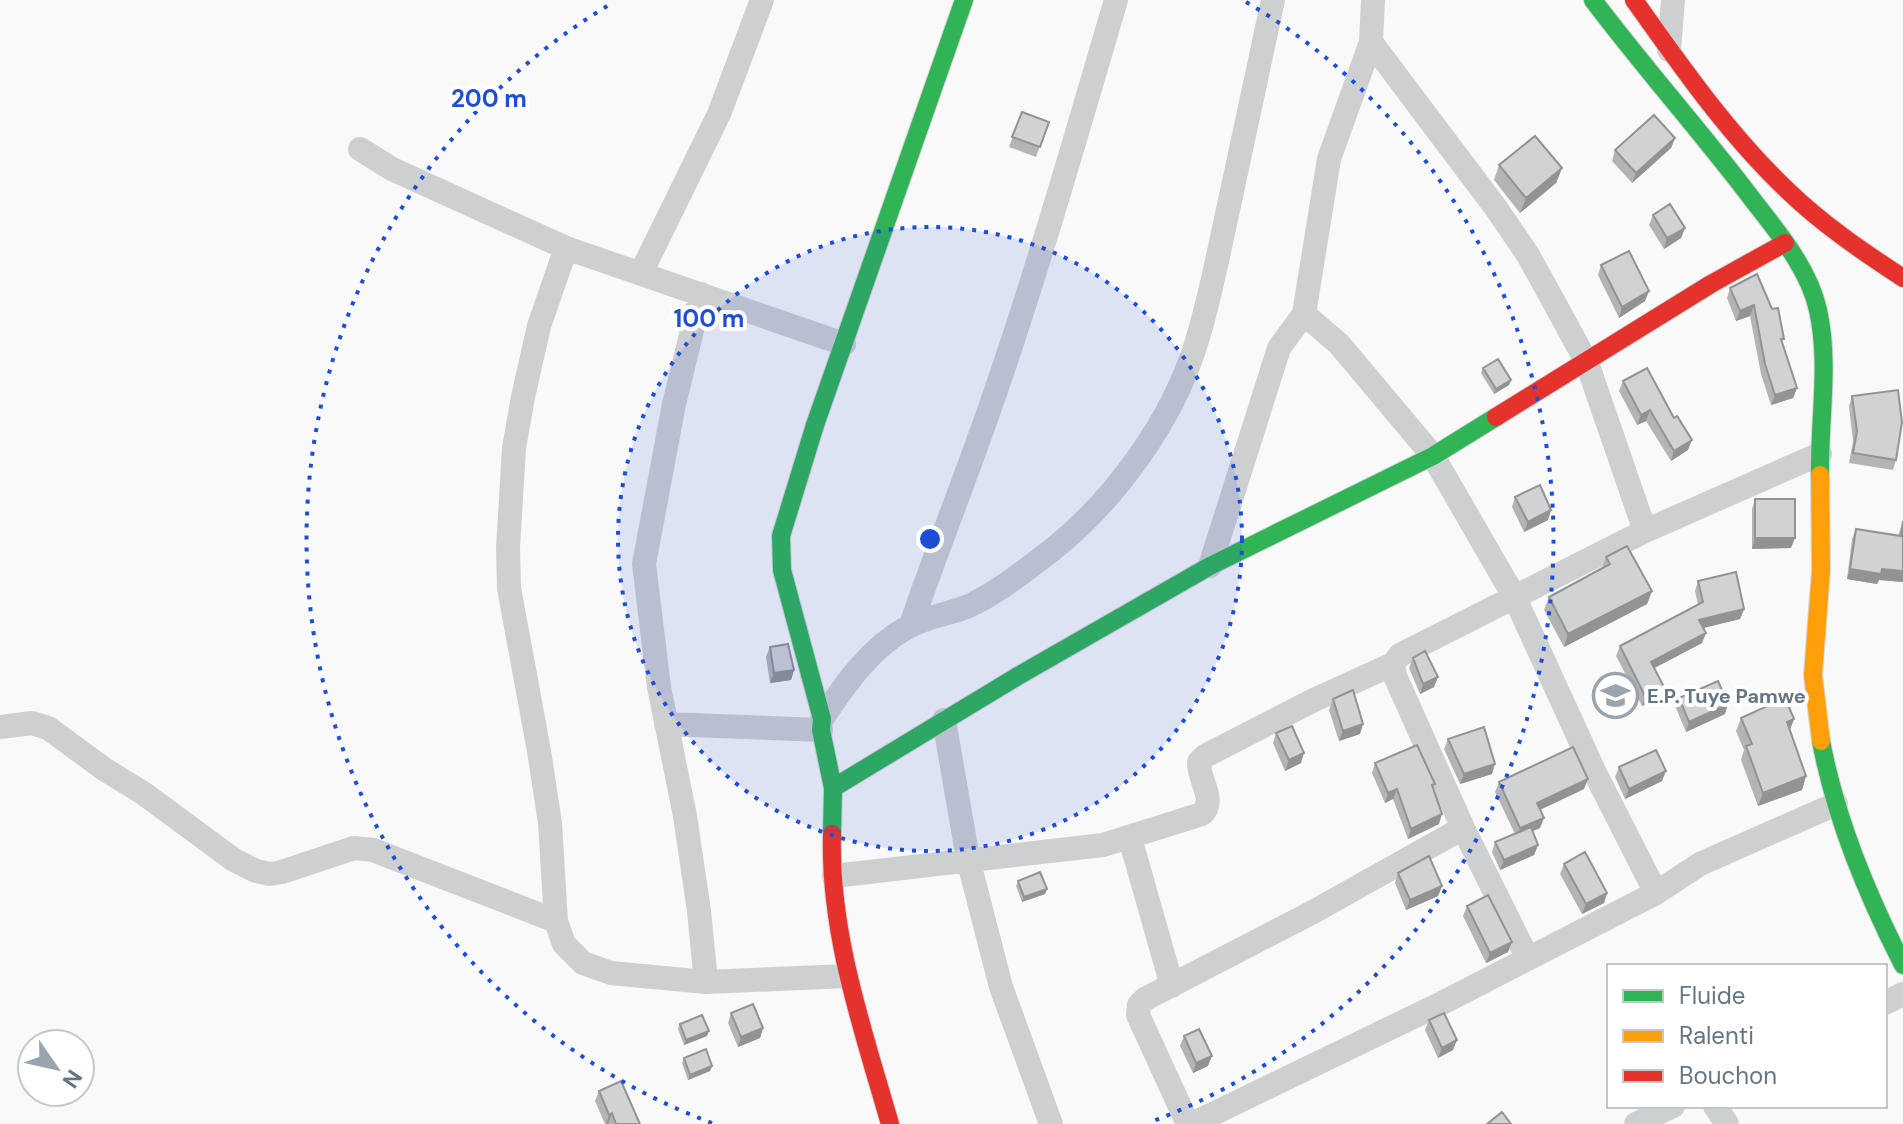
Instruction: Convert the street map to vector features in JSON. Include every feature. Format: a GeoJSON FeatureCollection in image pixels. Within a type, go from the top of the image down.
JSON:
{"type":"FeatureCollection","features":[{"type":"Feature","properties":{"kind":"street"},"geometry":{"type":"LineString","coordinates":[[641,273],[719,114],[762,0]]}},
{"type":"Feature","properties":{"kind":"street"},"geometry":{"type":"LineString","coordinates":[[890,1124],[847,976],[834,876],[833,788],[822,725],[782,570],[781,536],[790,501],[964,0]]}},
{"type":"Feature","properties":{"kind":"street"},"geometry":{"type":"LineString","coordinates":[[911,625],[942,531],[994,397],[1116,0]]}},
{"type":"Feature","properties":{"kind":"street"},"geometry":{"type":"LineString","coordinates":[[822,725],[843,687],[870,657],[911,625],[972,604],[1055,547],[1095,511],[1126,474],[1157,426],[1181,383],[1200,330],[1273,0]]}},
{"type":"Feature","properties":{"kind":"street"},"geometry":{"type":"LineString","coordinates":[[1210,566],[1279,348],[1304,314],[1329,159],[1371,42],[1373,0]]}},
{"type":"Feature","properties":{"kind":"street"},"geometry":{"type":"LineString","coordinates":[[1634,0],[1669,50],[1773,175],[1820,219],[1903,278]]}},
{"type":"Feature","properties":{"kind":"street"},"geometry":{"type":"LineString","coordinates":[[1669,50],[1673,0]]}},
{"type":"Feature","properties":{"kind":"street"},"geometry":{"type":"LineString","coordinates":[[1601,3],[1785,243],[1805,272],[1818,308],[1824,391],[1820,454],[1819,605],[1813,684],[1836,804],[1857,865],[1903,965]]}},
{"type":"Feature","properties":{"kind":"street"},"geometry":{"type":"LineString","coordinates":[[1371,42],[1528,255],[1587,363],[1645,531]]}},
{"type":"Feature","properties":{"kind":"street"},"geometry":{"type":"LineString","coordinates":[[360,149],[392,169],[566,248],[844,344]]}},
{"type":"Feature","properties":{"kind":"street"},"geometry":{"type":"LineString","coordinates":[[833,788],[1210,566],[1433,456],[1711,284],[1785,243]]}},
{"type":"Feature","properties":{"kind":"street"},"geometry":{"type":"LineString","coordinates":[[566,248],[539,326],[523,397],[514,448],[508,548],[509,588],[550,823],[556,921],[564,944],[583,963],[611,973],[706,982],[847,976]]}},
{"type":"Feature","properties":{"kind":"street"},"geometry":{"type":"LineString","coordinates":[[701,294],[674,404],[644,564],[666,724],[685,816],[706,982]]}},
{"type":"Feature","properties":{"kind":"street"},"geometry":{"type":"LineString","coordinates":[[1304,314],[1339,344],[1433,456],[1515,598],[1595,773],[1656,893]]}},
{"type":"Feature","properties":{"kind":"street"},"geometry":{"type":"LineString","coordinates":[[834,876],[1103,845],[1202,814],[1208,808],[1209,801],[1199,771],[1199,762],[1205,756],[1393,664],[1400,655],[1645,531],[1820,454]]}},
{"type":"Feature","properties":{"kind":"street"},"geometry":{"type":"LineString","coordinates":[[1393,664],[1395,676],[1463,828],[1527,957]]}},
{"type":"Feature","properties":{"kind":"street"},"geometry":{"type":"LineString","coordinates":[[944,720],[968,859],[1001,987],[1051,1124]]}},
{"type":"Feature","properties":{"kind":"street"},"geometry":{"type":"LineString","coordinates":[[0,727],[32,723],[48,728],[234,860],[256,871],[270,874],[282,872],[354,848],[373,850],[556,921]]}},
{"type":"Feature","properties":{"kind":"street"},"geometry":{"type":"LineString","coordinates":[[666,724],[822,725]]}},
{"type":"Feature","properties":{"kind":"street"},"geometry":{"type":"LineString","coordinates":[[1463,828],[1139,1005],[1138,1015],[1190,1124],[1380,1035],[1656,893],[1700,864],[1836,804]]}},
{"type":"Feature","properties":{"kind":"street"},"geometry":{"type":"LineString","coordinates":[[1130,838],[1172,986]]}},
{"type":"Feature","properties":{"kind":"street"},"geometry":{"type":"LineString","coordinates":[[1636,1124],[1669,1108]]}},
{"type":"Feature","properties":{"kind":"building"},"geometry":{"type":"Polygon","coordinates":[[[1022,112],[1049,122],[1040,147],[1012,137],[1022,112]]]}},
{"type":"Feature","properties":{"kind":"building"},"geometry":{"type":"Polygon","coordinates":[[[1654,115],[1675,138],[1636,173],[1615,150],[1654,115]]]}},
{"type":"Feature","properties":{"kind":"building"},"geometry":{"type":"Polygon","coordinates":[[[1535,136],[1562,168],[1526,198],[1499,165],[1535,136]]]}},
{"type":"Feature","properties":{"kind":"building"},"geometry":{"type":"Polygon","coordinates":[[[1670,204],[1685,228],[1667,238],[1653,215],[1670,204]]]}},
{"type":"Feature","properties":{"kind":"building"},"geometry":{"type":"Polygon","coordinates":[[[1629,251],[1649,291],[1622,307],[1601,265],[1629,251]]]}},
{"type":"Feature","properties":{"kind":"building"},"geometry":{"type":"Polygon","coordinates":[[[1757,274],[1772,309],[1778,308],[1784,339],[1781,339],[1797,388],[1775,395],[1765,364],[1754,305],[1740,311],[1730,288],[1757,274]]]}},
{"type":"Feature","properties":{"kind":"building"},"geometry":{"type":"Polygon","coordinates":[[[1498,359],[1511,380],[1496,389],[1483,368],[1498,359]]]}},
{"type":"Feature","properties":{"kind":"building"},"geometry":{"type":"Polygon","coordinates":[[[1647,368],[1674,418],[1677,416],[1692,440],[1674,451],[1650,410],[1641,415],[1623,381],[1647,368]]]}},
{"type":"Feature","properties":{"kind":"building"},"geometry":{"type":"Polygon","coordinates":[[[1898,390],[1902,422],[1896,460],[1853,453],[1857,431],[1852,396],[1898,390]]]}},
{"type":"Feature","properties":{"kind":"building"},"geometry":{"type":"Polygon","coordinates":[[[1540,485],[1551,510],[1528,522],[1515,497],[1540,485]]]}},
{"type":"Feature","properties":{"kind":"building"},"geometry":{"type":"Polygon","coordinates":[[[1755,499],[1795,499],[1795,538],[1755,538],[1755,499]]]}},
{"type":"Feature","properties":{"kind":"building"},"geometry":{"type":"Polygon","coordinates":[[[1903,521],[1903,571],[1882,569],[1881,574],[1850,569],[1856,529],[1901,536],[1903,521]]]}},
{"type":"Feature","properties":{"kind":"building"},"geometry":{"type":"Polygon","coordinates":[[[1627,546],[1652,591],[1568,634],[1549,597],[1610,564],[1606,557],[1627,546]]]}},
{"type":"Feature","properties":{"kind":"building"},"geometry":{"type":"Polygon","coordinates":[[[1736,572],[1744,609],[1699,620],[1706,633],[1651,662],[1664,687],[1645,696],[1620,646],[1703,602],[1698,581],[1736,572]]]}},
{"type":"Feature","properties":{"kind":"building"},"geometry":{"type":"Polygon","coordinates":[[[788,644],[794,670],[774,673],[770,647],[788,644]]]}},
{"type":"Feature","properties":{"kind":"building"},"geometry":{"type":"Polygon","coordinates":[[[1425,651],[1438,677],[1423,684],[1413,658],[1425,651]]]}},
{"type":"Feature","properties":{"kind":"building"},"geometry":{"type":"Polygon","coordinates":[[[1718,681],[1728,704],[1689,722],[1679,698],[1718,681]]]}},
{"type":"Feature","properties":{"kind":"building"},"geometry":{"type":"Polygon","coordinates":[[[1353,690],[1363,724],[1343,731],[1333,699],[1353,690]]]}},
{"type":"Feature","properties":{"kind":"building"},"geometry":{"type":"Polygon","coordinates":[[[1785,698],[1794,719],[1787,722],[1806,776],[1763,793],[1746,746],[1752,744],[1741,718],[1785,698]]]}},
{"type":"Feature","properties":{"kind":"building"},"geometry":{"type":"Polygon","coordinates":[[[1292,726],[1304,753],[1289,760],[1276,733],[1292,726]]]}},
{"type":"Feature","properties":{"kind":"building"},"geometry":{"type":"Polygon","coordinates":[[[1484,727],[1495,764],[1464,774],[1448,739],[1484,727]]]}},
{"type":"Feature","properties":{"kind":"building"},"geometry":{"type":"Polygon","coordinates":[[[1417,745],[1435,784],[1432,785],[1442,814],[1411,829],[1397,789],[1388,793],[1375,763],[1417,745]]]}},
{"type":"Feature","properties":{"kind":"building"},"geometry":{"type":"Polygon","coordinates":[[[1573,747],[1588,779],[1537,803],[1544,818],[1520,828],[1499,782],[1573,747]]]}},
{"type":"Feature","properties":{"kind":"building"},"geometry":{"type":"Polygon","coordinates":[[[1656,750],[1666,771],[1629,789],[1619,767],[1656,750]]]}},
{"type":"Feature","properties":{"kind":"building"},"geometry":{"type":"Polygon","coordinates":[[[1531,827],[1538,845],[1504,860],[1495,842],[1531,827]]]}},
{"type":"Feature","properties":{"kind":"building"},"geometry":{"type":"Polygon","coordinates":[[[1585,852],[1607,893],[1586,904],[1564,864],[1585,852]]]}},
{"type":"Feature","properties":{"kind":"building"},"geometry":{"type":"Polygon","coordinates":[[[1429,856],[1442,886],[1410,900],[1398,873],[1429,856]]]}},
{"type":"Feature","properties":{"kind":"building"},"geometry":{"type":"Polygon","coordinates":[[[1040,872],[1047,889],[1024,897],[1018,881],[1040,872]]]}},
{"type":"Feature","properties":{"kind":"building"},"geometry":{"type":"Polygon","coordinates":[[[1488,895],[1512,942],[1490,953],[1467,906],[1488,895]]]}},
{"type":"Feature","properties":{"kind":"building"},"geometry":{"type":"Polygon","coordinates":[[[753,1004],[763,1028],[741,1037],[731,1013],[753,1004]]]}},
{"type":"Feature","properties":{"kind":"building"},"geometry":{"type":"Polygon","coordinates":[[[1444,1013],[1457,1040],[1442,1048],[1429,1020],[1444,1013]]]}},
{"type":"Feature","properties":{"kind":"building"},"geometry":{"type":"Polygon","coordinates":[[[702,1015],[709,1031],[686,1040],[680,1024],[702,1015]]]}},
{"type":"Feature","properties":{"kind":"building"},"geometry":{"type":"Polygon","coordinates":[[[1199,1029],[1212,1056],[1196,1063],[1184,1036],[1199,1029]]]}},
{"type":"Feature","properties":{"kind":"building"},"geometry":{"type":"Polygon","coordinates":[[[706,1049],[712,1066],[690,1075],[684,1058],[706,1049]]]}},
{"type":"Feature","properties":{"kind":"building"},"geometry":{"type":"Polygon","coordinates":[[[621,1081],[640,1124],[616,1124],[612,1113],[609,1115],[599,1091],[621,1081]]]}},
{"type":"Feature","properties":{"kind":"building"},"geometry":{"type":"Polygon","coordinates":[[[1502,1112],[1511,1124],[1487,1124],[1502,1112]]]}},
{"type":"Feature","properties":{"kind":"traffic: fast"},"geometry":{"type":"LineString","coordinates":[[832,834],[833,788],[821,730],[822,719],[782,570],[781,536],[815,425],[964,0]]}},
{"type":"Feature","properties":{"kind":"traffic: fast"},"geometry":{"type":"LineString","coordinates":[[1593,0],[1767,218],[1806,277],[1818,310],[1823,351],[1820,475]]}},
{"type":"Feature","properties":{"kind":"traffic: fast"},"geometry":{"type":"LineString","coordinates":[[833,788],[1018,676],[1210,566],[1433,456],[1496,417]]}},
{"type":"Feature","properties":{"kind":"traffic: fast"},"geometry":{"type":"LineString","coordinates":[[1821,741],[1835,799],[1854,856],[1903,965]]}},
{"type":"Feature","properties":{"kind":"traffic: slow"},"geometry":{"type":"LineString","coordinates":[[1820,475],[1821,570],[1813,675],[1821,741]]}},
{"type":"Feature","properties":{"kind":"traffic: jam"},"geometry":{"type":"LineString","coordinates":[[1634,0],[1706,99],[1765,168],[1828,226],[1903,278]]}},
{"type":"Feature","properties":{"kind":"traffic: jam"},"geometry":{"type":"LineString","coordinates":[[1496,417],[1711,284],[1785,243]]}},
{"type":"Feature","properties":{"kind":"traffic: jam"},"geometry":{"type":"LineString","coordinates":[[832,834],[836,908],[842,944],[890,1124]]}},
{"type":"Feature","properties":{"kind":"place","name":"E.P. Tuye Pamwe"},"geometry":{"type":"Point","coordinates":[1616,696]}}]}
